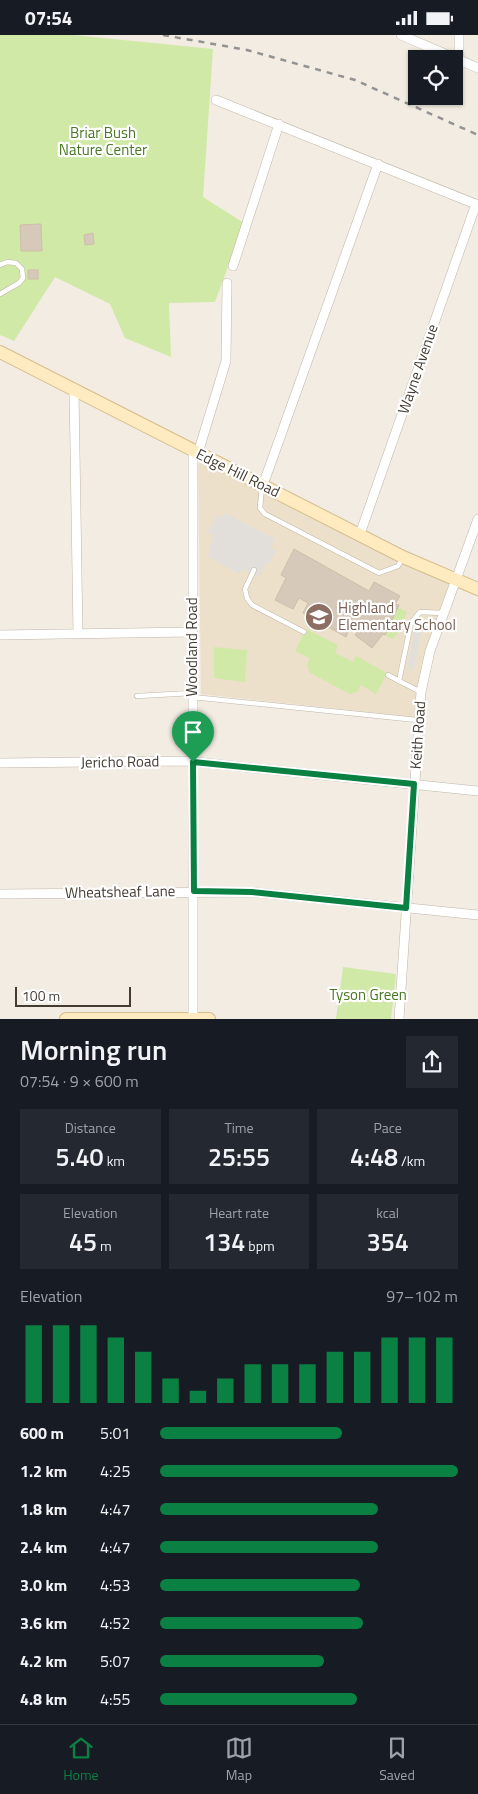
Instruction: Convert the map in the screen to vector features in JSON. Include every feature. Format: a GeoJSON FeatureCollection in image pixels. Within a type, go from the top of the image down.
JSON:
{"type":"FeatureCollection","features":[{"type":"Feature","properties":{"kind":"street"},"geometry":{"type":"LineString","coordinates":[[401,35],[437,50]]}},
{"type":"Feature","properties":{"kind":"street"},"geometry":{"type":"LineString","coordinates":[[459,35],[459,50]]}},
{"type":"Feature","properties":{"kind":"street"},"geometry":{"type":"LineString","coordinates":[[463,61],[478,68]]}},
{"type":"Feature","properties":{"kind":"street"},"geometry":{"type":"LineString","coordinates":[[216,100],[477,204]]}},
{"type":"Feature","properties":{"kind":"street"},"geometry":{"type":"LineString","coordinates":[[232,266],[279,125]]}},
{"type":"Feature","properties":{"kind":"street"},"geometry":{"type":"LineString","coordinates":[[263,485],[378,164]]}},
{"type":"Feature","properties":{"kind":"street","name":"Wayne Avenue"},"geometry":{"type":"LineString","coordinates":[[360,534],[477,204]]}},
{"type":"Feature","properties":{"kind":"street","name":"Woodland Road"},"geometry":{"type":"LineString","coordinates":[[193,1018],[193,456],[198,453],[226,361],[227,283]]}},
{"type":"Feature","properties":{"kind":"street","name":"Edge Hill Road"},"geometry":{"type":"LineString","coordinates":[[0,352],[403,557],[478,589]]}},
{"type":"Feature","properties":{"kind":"street"},"geometry":{"type":"LineString","coordinates":[[74,390],[78,633]]}},
{"type":"Feature","properties":{"kind":"street","name":"Keith Road"},"geometry":{"type":"LineString","coordinates":[[399,1019],[417,720],[421,692],[430,651],[478,519]]}},
{"type":"Feature","properties":{"kind":"street"},"geometry":{"type":"LineString","coordinates":[[0,635],[192,632]]}},
{"type":"Feature","properties":{"kind":"street","name":"Jericho Road"},"geometry":{"type":"LineString","coordinates":[[0,763],[193,762],[478,791]]}},
{"type":"Feature","properties":{"kind":"street","name":"Wheatsheaf Lane"},"geometry":{"type":"LineString","coordinates":[[0,894],[252,892],[478,915]]}},
{"type":"Feature","properties":{"kind":"street"},"geometry":{"type":"LineString","coordinates":[[66,1019],[209,1019]]}},
{"type":"Feature","properties":{"kind":"lane"},"geometry":{"type":"LineString","coordinates":[[0,265],[7,262],[16,263],[22,269],[23,278],[19,283],[0,294]]}},
{"type":"Feature","properties":{"kind":"lane"},"geometry":{"type":"LineString","coordinates":[[263,485],[260,508],[265,514],[361,564],[379,573],[398,566],[403,557]]}},
{"type":"Feature","properties":{"kind":"lane"},"geometry":{"type":"LineString","coordinates":[[254,570],[245,589],[247,598],[252,605],[304,632]]}},
{"type":"Feature","properties":{"kind":"lane"},"geometry":{"type":"LineString","coordinates":[[399,681],[411,623],[420,612],[444,613]]}},
{"type":"Feature","properties":{"kind":"lane"},"geometry":{"type":"LineString","coordinates":[[388,675],[421,692]]}},
{"type":"Feature","properties":{"kind":"lane"},"geometry":{"type":"LineString","coordinates":[[137,696],[192,695],[417,720]]}},
{"type":"Feature","properties":{"kind":"shaded area","name":"Highland Elementary School"},"geometry":{"type":"Polygon","coordinates":[[[198,463],[211,464],[449,584],[426,650],[413,717],[201,694],[198,463]]]}},
{"type":"Feature","properties":{"kind":"shaded area"},"geometry":{"type":"Polygon","coordinates":[[[225,513],[275,539],[271,548],[276,551],[270,563],[266,562],[261,574],[258,576],[242,569],[240,574],[208,557],[213,535],[208,532],[216,515],[222,518],[225,513]]]}},
{"type":"Feature","properties":{"kind":"shaded area"},"geometry":{"type":"Polygon","coordinates":[[[416,625],[422,630],[414,668],[411,671],[407,667],[416,625]]]}},
{"type":"Feature","properties":{"kind":"green space","name":"Briar Bush Nature Center"},"geometry":{"type":"Polygon","coordinates":[[[0,35],[73,35],[213,49],[203,197],[244,223],[215,302],[169,303],[171,357],[125,338],[110,304],[55,277],[14,341],[0,335],[0,35]]]}},
{"type":"Feature","properties":{"kind":"green space"},"geometry":{"type":"Polygon","coordinates":[[[398,607],[407,612],[401,629],[393,639],[385,635],[398,607]]]}},
{"type":"Feature","properties":{"kind":"green space"},"geometry":{"type":"Polygon","coordinates":[[[306,629],[338,645],[335,653],[353,662],[356,656],[387,673],[376,694],[361,685],[357,692],[350,694],[310,673],[307,665],[310,658],[295,651],[306,629]]]}},
{"type":"Feature","properties":{"kind":"green space"},"geometry":{"type":"Polygon","coordinates":[[[214,647],[247,650],[245,682],[214,678],[214,647]]]}},
{"type":"Feature","properties":{"kind":"green space","name":"Tyson Green"},"geometry":{"type":"Polygon","coordinates":[[[343,967],[396,974],[391,1019],[336,1019],[343,967]]]}},
{"type":"Feature","properties":{"kind":"building"},"geometry":{"type":"Polygon","coordinates":[[[41,224],[42,251],[21,251],[20,225],[41,224]]]}},
{"type":"Feature","properties":{"kind":"building"},"geometry":{"type":"Polygon","coordinates":[[[93,233],[94,244],[85,245],[84,235],[93,233]]]}},
{"type":"Feature","properties":{"kind":"building"},"geometry":{"type":"Polygon","coordinates":[[[28,270],[38,270],[38,279],[28,279],[28,270]]]}},
{"type":"Feature","properties":{"kind":"building"},"geometry":{"type":"Polygon","coordinates":[[[294,549],[369,591],[374,582],[400,596],[395,604],[399,605],[385,635],[383,634],[372,648],[355,635],[359,630],[351,626],[346,637],[328,627],[333,617],[325,613],[320,623],[303,613],[308,603],[299,598],[293,609],[275,600],[286,578],[281,575],[294,549]]]}},
{"type":"Feature","properties":{"kind":"railway"},"geometry":{"type":"LineString","coordinates":[[163,35],[247,50],[355,80],[478,135]]}},
{"type":"Feature","properties":{"kind":"place","name":"Highland Elementary School"},"geometry":{"type":"Point","coordinates":[319,617]}},
{"type":"Feature","properties":{"kind":"route"},"geometry":{"type":"LineString","coordinates":[[193,762],[414,784],[406,908],[252,892],[194,891],[193,762]]}}]}
